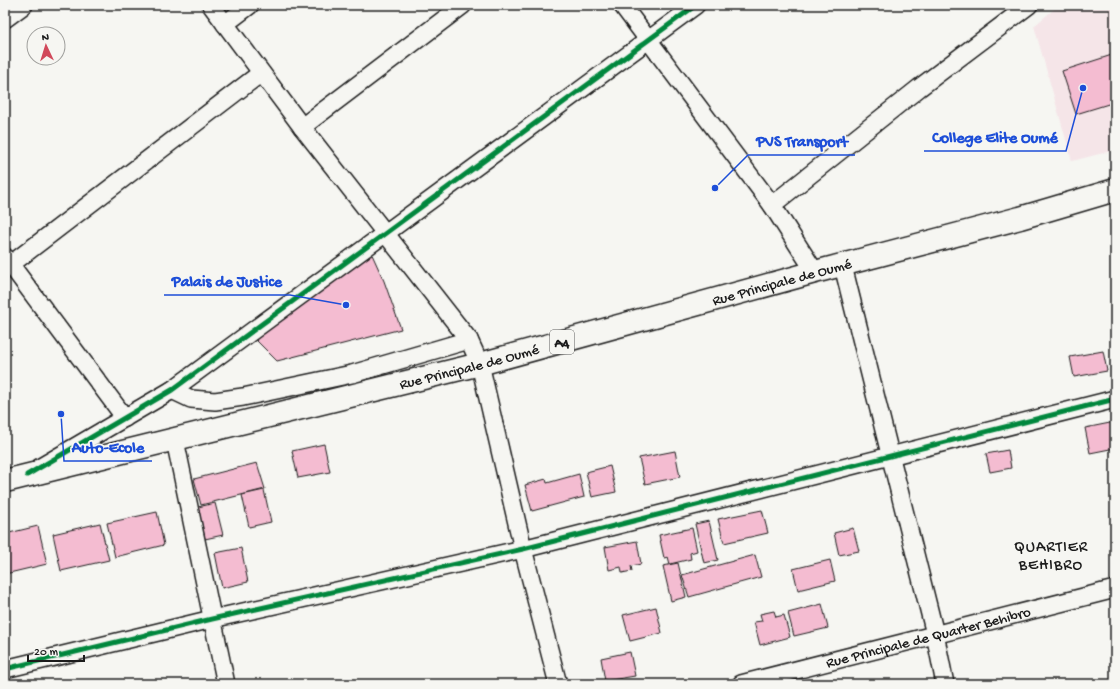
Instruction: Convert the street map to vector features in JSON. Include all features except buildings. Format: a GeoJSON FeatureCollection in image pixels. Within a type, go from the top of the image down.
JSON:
{"type":"FeatureCollection","features":[{"type":"Feature","properties":{"kind":"main road","name":"Rue Principale de Oumé"},"geometry":{"type":"LineString","coordinates":[[5,481],[480,364],[815,272],[843,266],[1020,218],[1115,190]]}},
{"type":"Feature","properties":{"kind":"street"},"geometry":{"type":"LineString","coordinates":[[5,19],[24,5]]}},
{"type":"Feature","properties":{"kind":"street"},"geometry":{"type":"LineString","coordinates":[[211,5],[302,127],[469,340],[480,364],[523,549],[558,684]]}},
{"type":"Feature","properties":{"kind":"street"},"geometry":{"type":"LineString","coordinates":[[225,24],[250,5]]}},
{"type":"Feature","properties":{"kind":"street"},"geometry":{"type":"LineString","coordinates":[[302,127],[463,5]]}},
{"type":"Feature","properties":{"kind":"street"},"geometry":{"type":"LineString","coordinates":[[622,5],[650,40],[772,205],[815,272]]}},
{"type":"Feature","properties":{"kind":"street"},"geometry":{"type":"LineString","coordinates":[[27,475],[172,390],[696,5]]}},
{"type":"Feature","properties":{"kind":"street"},"geometry":{"type":"LineString","coordinates":[[772,205],[919,88],[1030,5]]}},
{"type":"Feature","properties":{"kind":"street"},"geometry":{"type":"LineString","coordinates":[[125,418],[8,261],[261,73]]}},
{"type":"Feature","properties":{"kind":"street"},"geometry":{"type":"LineString","coordinates":[[843,266],[935,634],[945,684]]}},
{"type":"Feature","properties":{"kind":"street"},"geometry":{"type":"LineString","coordinates":[[172,390],[191,399],[215,401],[243,397],[352,374],[469,340]]}},
{"type":"Feature","properties":{"kind":"street"},"geometry":{"type":"LineString","coordinates":[[5,669],[212,619],[523,549],[1115,399]]}},
{"type":"Feature","properties":{"kind":"street"},"geometry":{"type":"LineString","coordinates":[[175,440],[226,684]]}},
{"type":"Feature","properties":{"kind":"street","name":"Rue Principale de Quarter Behibro"},"geometry":{"type":"LineString","coordinates":[[741,684],[1115,589]]}},
{"type":"Feature","properties":{"kind":"shaded area"},"geometry":{"type":"Polygon","coordinates":[[[1059,5],[1115,5],[1115,150],[1072,161],[1034,26],[1059,5]]]}},
{"type":"Feature","properties":{"kind":"cycle path"},"geometry":{"type":"LineString","coordinates":[[27,475],[172,390],[696,5]]}},
{"type":"Feature","properties":{"kind":"cycle path"},"geometry":{"type":"LineString","coordinates":[[5,669],[212,619],[523,549],[1115,399]]}},
{"type":"Feature","properties":{"kind":"place","name":"College Elite Oumé"},"geometry":{"type":"Point","coordinates":[1083,88]}},
{"type":"Feature","properties":{"kind":"place","name":"PVS Transport"},"geometry":{"type":"Point","coordinates":[715,188]}},
{"type":"Feature","properties":{"kind":"place","name":"Palais de Justice"},"geometry":{"type":"Point","coordinates":[346,305]}},
{"type":"Feature","properties":{"kind":"place","name":"Auto-Ecole"},"geometry":{"type":"Point","coordinates":[61,414]}},
{"type":"Feature","properties":{"kind":"district","name":"QUARTIER BEHIBRO"},"geometry":{"type":"Point","coordinates":[1051,554]}}]}
